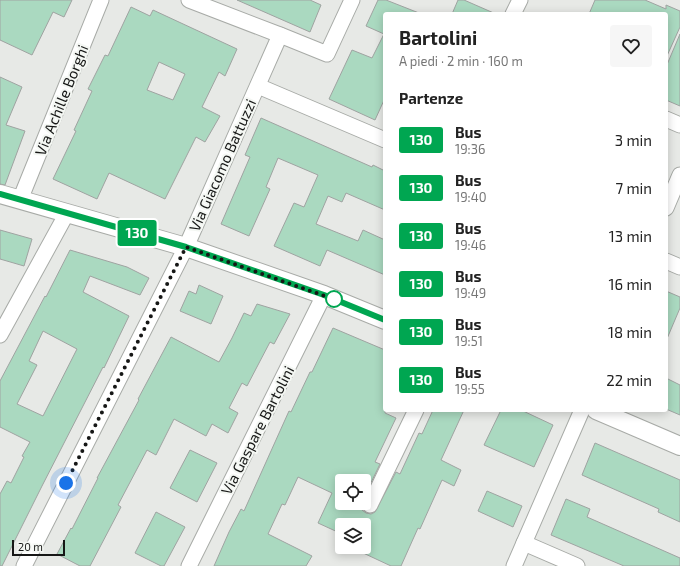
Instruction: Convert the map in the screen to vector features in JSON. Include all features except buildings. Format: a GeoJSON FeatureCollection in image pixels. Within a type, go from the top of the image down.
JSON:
{"type":"FeatureCollection","features":[{"type":"Feature","properties":{"kind":"street","name":"Via Achille Borghi"},"geometry":{"type":"LineString","coordinates":[[20,200],[102,0]]}},
{"type":"Feature","properties":{"kind":"street"},"geometry":{"type":"LineString","coordinates":[[189,0],[327,54],[352,0]]}},
{"type":"Feature","properties":{"kind":"street"},"geometry":{"type":"LineString","coordinates":[[514,12],[520,0]]}},
{"type":"Feature","properties":{"kind":"street","name":"Via Giacomo Battuzzi"},"geometry":{"type":"LineString","coordinates":[[24,566],[186,247],[280,35]]}},
{"type":"Feature","properties":{"kind":"street"},"geometry":{"type":"LineString","coordinates":[[258,86],[383,139]]}},
{"type":"Feature","properties":{"kind":"street"},"geometry":{"type":"LineString","coordinates":[[668,120],[680,125]]}},
{"type":"Feature","properties":{"kind":"street"},"geometry":{"type":"LineString","coordinates":[[668,203],[680,175]]}},
{"type":"Feature","properties":{"kind":"street"},"geometry":{"type":"LineString","coordinates":[[0,194],[186,247],[324,295],[383,319]]}},
{"type":"Feature","properties":{"kind":"street"},"geometry":{"type":"LineString","coordinates":[[0,335],[67,213]]}},
{"type":"Feature","properties":{"kind":"street"},"geometry":{"type":"LineString","coordinates":[[668,262],[680,267]]}},
{"type":"Feature","properties":{"kind":"street","name":"Via Gaspare Bartolini"},"geometry":{"type":"LineString","coordinates":[[189,566],[324,295]]}},
{"type":"Feature","properties":{"kind":"street"},"geometry":{"type":"LineString","coordinates":[[371,503],[415,412]]}},
{"type":"Feature","properties":{"kind":"street"},"geometry":{"type":"LineString","coordinates":[[514,566],[581,412]]}},
{"type":"Feature","properties":{"kind":"street"},"geometry":{"type":"LineString","coordinates":[[601,412],[680,446]]}},
{"type":"Feature","properties":{"kind":"street"},"geometry":{"type":"LineString","coordinates":[[524,543],[577,566]]}},
{"type":"Feature","properties":{"kind":"bus line","name":"130"},"geometry":{"type":"LineString","coordinates":[[0,194],[186,247],[324,295],[383,319]]}},
{"type":"Feature","properties":{"kind":"route"},"geometry":{"type":"LineString","coordinates":[[66,483],[186,247],[336,300],[334,299]]}}]}
